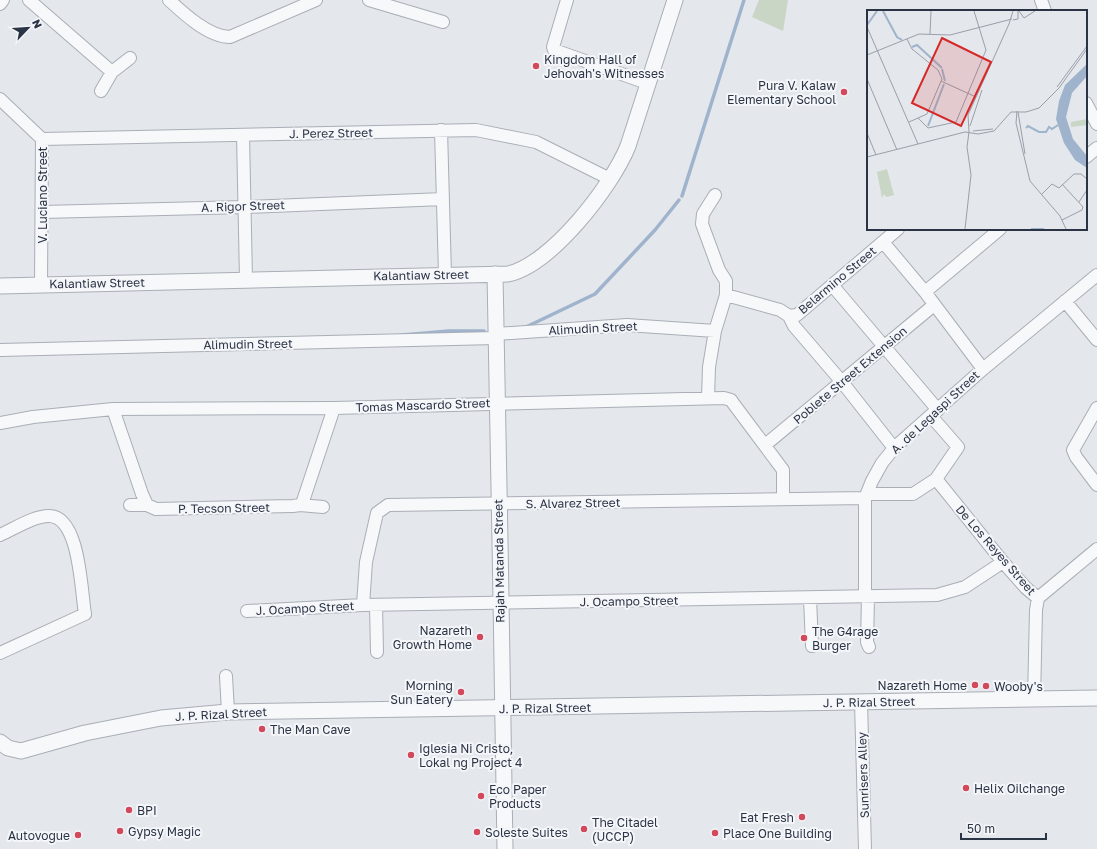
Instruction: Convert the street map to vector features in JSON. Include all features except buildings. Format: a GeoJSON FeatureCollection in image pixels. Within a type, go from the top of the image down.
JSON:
{"type":"FeatureCollection","features":[{"type":"Feature","properties":{"kind":"street"},"geometry":{"type":"LineString","coordinates":[[0,4],[3,0]]}},
{"type":"Feature","properties":{"kind":"street"},"geometry":{"type":"LineString","coordinates":[[29,0],[112,72]]}},
{"type":"Feature","properties":{"kind":"street"},"geometry":{"type":"LineString","coordinates":[[169,0],[211,33],[221,37],[230,37],[316,0]]}},
{"type":"Feature","properties":{"kind":"street"},"geometry":{"type":"LineString","coordinates":[[369,0],[443,22]]}},
{"type":"Feature","properties":{"kind":"street"},"geometry":{"type":"LineString","coordinates":[[567,0],[553,47],[554,50],[647,82]]}},
{"type":"Feature","properties":{"kind":"street","name":"Kalantiaw Street"},"geometry":{"type":"LineString","coordinates":[[0,286],[495,274],[516,272],[526,268],[543,255],[589,210],[610,179],[628,146],[647,82],[675,0]]}},
{"type":"Feature","properties":{"kind":"street"},"geometry":{"type":"LineString","coordinates":[[1041,0],[1045,10]]}},
{"type":"Feature","properties":{"kind":"street"},"geometry":{"type":"LineString","coordinates":[[101,91],[112,72],[130,58]]}},
{"type":"Feature","properties":{"kind":"street","name":"V. Luciano Street"},"geometry":{"type":"LineString","coordinates":[[0,99],[42,139],[41,285]]}},
{"type":"Feature","properties":{"kind":"street"},"geometry":{"type":"LineString","coordinates":[[1087,105],[1097,124]]}},
{"type":"Feature","properties":{"kind":"street"},"geometry":{"type":"LineString","coordinates":[[440,130],[445,275]]}},
{"type":"Feature","properties":{"kind":"street","name":"J. Perez Street"},"geometry":{"type":"LineString","coordinates":[[42,139],[476,130],[536,142],[610,179]]}},
{"type":"Feature","properties":{"kind":"street"},"geometry":{"type":"LineString","coordinates":[[243,135],[246,279]]}},
{"type":"Feature","properties":{"kind":"street"},"geometry":{"type":"LineString","coordinates":[[708,398],[709,367],[715,331],[726,295],[726,281],[719,270],[702,224],[703,214],[716,195]]}},
{"type":"Feature","properties":{"kind":"street","name":"A. Rigor Street"},"geometry":{"type":"LineString","coordinates":[[42,212],[245,207],[443,199]]}},
{"type":"Feature","properties":{"kind":"street","name":"Belarmino Street"},"geometry":{"type":"LineString","coordinates":[[726,295],[780,310],[789,316],[798,315],[897,230]]}},
{"type":"Feature","properties":{"kind":"street"},"geometry":{"type":"LineString","coordinates":[[925,292],[999,230]]}},
{"type":"Feature","properties":{"kind":"street"},"geometry":{"type":"LineString","coordinates":[[883,242],[925,292],[934,306],[983,369]]}},
{"type":"Feature","properties":{"kind":"street","name":"Rajah Matanda Street"},"geometry":{"type":"LineString","coordinates":[[495,274],[500,603],[504,708],[505,849]]}},
{"type":"Feature","properties":{"kind":"street","name":"A. de Legaspi Street"},"geometry":{"type":"LineString","coordinates":[[869,647],[867,642],[866,496],[872,481],[894,448],[983,369],[1097,275]]}},
{"type":"Feature","properties":{"kind":"street"},"geometry":{"type":"LineString","coordinates":[[832,285],[884,347],[958,447],[936,480]]}},
{"type":"Feature","properties":{"kind":"street"},"geometry":{"type":"LineString","coordinates":[[1065,301],[1097,340]]}},
{"type":"Feature","properties":{"kind":"street","name":"Poblete Street Extension"},"geometry":{"type":"LineString","coordinates":[[765,445],[934,306]]}},
{"type":"Feature","properties":{"kind":"street"},"geometry":{"type":"LineString","coordinates":[[789,316],[794,326],[842,382],[894,448]]}},
{"type":"Feature","properties":{"kind":"street","name":"Alimudin Street"},"geometry":{"type":"LineString","coordinates":[[0,350],[496,336],[627,325],[715,331]]}},
{"type":"Feature","properties":{"kind":"street","name":"Tomas Mascardo Street"},"geometry":{"type":"LineString","coordinates":[[0,423],[40,416],[113,409],[334,408],[708,398],[731,400],[783,470],[783,499]]}},
{"type":"Feature","properties":{"kind":"street"},"geometry":{"type":"LineString","coordinates":[[300,505],[303,501],[334,408]]}},
{"type":"Feature","properties":{"kind":"street"},"geometry":{"type":"LineString","coordinates":[[1097,408],[1073,450],[1076,458],[1097,485]]}},
{"type":"Feature","properties":{"kind":"street"},"geometry":{"type":"LineString","coordinates":[[113,409],[147,505]]}},
{"type":"Feature","properties":{"kind":"street","name":"S. Alvarez Street"},"geometry":{"type":"LineString","coordinates":[[363,605],[366,562],[377,513],[381,508],[388,505],[783,499],[913,494],[936,480]]}},
{"type":"Feature","properties":{"kind":"street","name":"De Los Reyes Street"},"geometry":{"type":"LineString","coordinates":[[936,480],[1003,562],[1026,588],[1038,598],[1036,610],[1034,700]]}},
{"type":"Feature","properties":{"kind":"street","name":"P. Tecson Street"},"geometry":{"type":"LineString","coordinates":[[130,505],[147,505],[156,509],[300,505],[322,507]]}},
{"type":"Feature","properties":{"kind":"street"},"geometry":{"type":"LineString","coordinates":[[0,535],[36,519],[49,516],[60,519],[69,528],[74,540],[85,614],[0,652]]}},
{"type":"Feature","properties":{"kind":"street"},"geometry":{"type":"LineString","coordinates":[[1038,598],[1097,549]]}},
{"type":"Feature","properties":{"kind":"street","name":"J. Ocampo Street"},"geometry":{"type":"LineString","coordinates":[[246,611],[363,605],[937,595],[966,587],[1003,562]]}},
{"type":"Feature","properties":{"kind":"street"},"geometry":{"type":"LineString","coordinates":[[810,598],[812,646]]}},
{"type":"Feature","properties":{"kind":"street"},"geometry":{"type":"LineString","coordinates":[[376,605],[377,652]]}},
{"type":"Feature","properties":{"kind":"street"},"geometry":{"type":"LineString","coordinates":[[226,676],[228,712]]}},
{"type":"Feature","properties":{"kind":"street","name":"J. P. Rizal Street"},"geometry":{"type":"LineString","coordinates":[[0,742],[8,748],[21,751],[85,733],[161,718],[228,712],[1097,698]]}},
{"type":"Feature","properties":{"kind":"street","name":"Sunrisers Alley"},"geometry":{"type":"LineString","coordinates":[[861,702],[865,849]]}},
{"type":"Feature","properties":{"kind":"green space"},"geometry":{"type":"Polygon","coordinates":[[[759,0],[788,0],[783,31],[752,17],[759,0]]]}},
{"type":"Feature","properties":{"kind":"waterway"},"geometry":{"type":"LineString","coordinates":[[682,196],[744,0]]}},
{"type":"Feature","properties":{"kind":"waterway"},"geometry":{"type":"LineString","coordinates":[[526,327],[595,294],[655,230],[679,200]]}},
{"type":"Feature","properties":{"kind":"waterway"},"geometry":{"type":"LineString","coordinates":[[402,335],[449,331],[484,331]]}},
{"type":"Feature","properties":{"kind":"place","name":"Kingdom Hall of Jehovah's Witnesses"},"geometry":{"type":"Point","coordinates":[536,66]}},
{"type":"Feature","properties":{"kind":"place","name":"Pura V. Kalaw Elementary School"},"geometry":{"type":"Point","coordinates":[844,92]}},
{"type":"Feature","properties":{"kind":"place","name":"Nazareth Growth Home"},"geometry":{"type":"Point","coordinates":[480,637]}},
{"type":"Feature","properties":{"kind":"place","name":"The G4rage Burger"},"geometry":{"type":"Point","coordinates":[804,638]}},
{"type":"Feature","properties":{"kind":"place","name":"Nazareth Home"},"geometry":{"type":"Point","coordinates":[975,685]}},
{"type":"Feature","properties":{"kind":"place","name":"Wooby's"},"geometry":{"type":"Point","coordinates":[986,686]}},
{"type":"Feature","properties":{"kind":"place","name":"Morning Sun Eatery"},"geometry":{"type":"Point","coordinates":[461,692]}},
{"type":"Feature","properties":{"kind":"place","name":"The Man Cave"},"geometry":{"type":"Point","coordinates":[262,729]}},
{"type":"Feature","properties":{"kind":"place","name":"Iglesia Ni Cristo, Lokal ng Project 4"},"geometry":{"type":"Point","coordinates":[411,755]}},
{"type":"Feature","properties":{"kind":"place","name":"Helix Oilchange"},"geometry":{"type":"Point","coordinates":[966,788]}},
{"type":"Feature","properties":{"kind":"place","name":"Eco Paper Products"},"geometry":{"type":"Point","coordinates":[481,796]}},
{"type":"Feature","properties":{"kind":"place","name":"BPI"},"geometry":{"type":"Point","coordinates":[129,810]}},
{"type":"Feature","properties":{"kind":"place","name":"Eat Fresh"},"geometry":{"type":"Point","coordinates":[802,817]}},
{"type":"Feature","properties":{"kind":"place","name":"The Citadel (UCCP)"},"geometry":{"type":"Point","coordinates":[584,829]}},
{"type":"Feature","properties":{"kind":"place","name":"Gypsy Magic"},"geometry":{"type":"Point","coordinates":[120,831]}},
{"type":"Feature","properties":{"kind":"place","name":"Soleste Suites"},"geometry":{"type":"Point","coordinates":[477,832]}},
{"type":"Feature","properties":{"kind":"place","name":"Place One Building"},"geometry":{"type":"Point","coordinates":[715,833]}},
{"type":"Feature","properties":{"kind":"place","name":"Autovogue"},"geometry":{"type":"Point","coordinates":[78,835]}}]}
